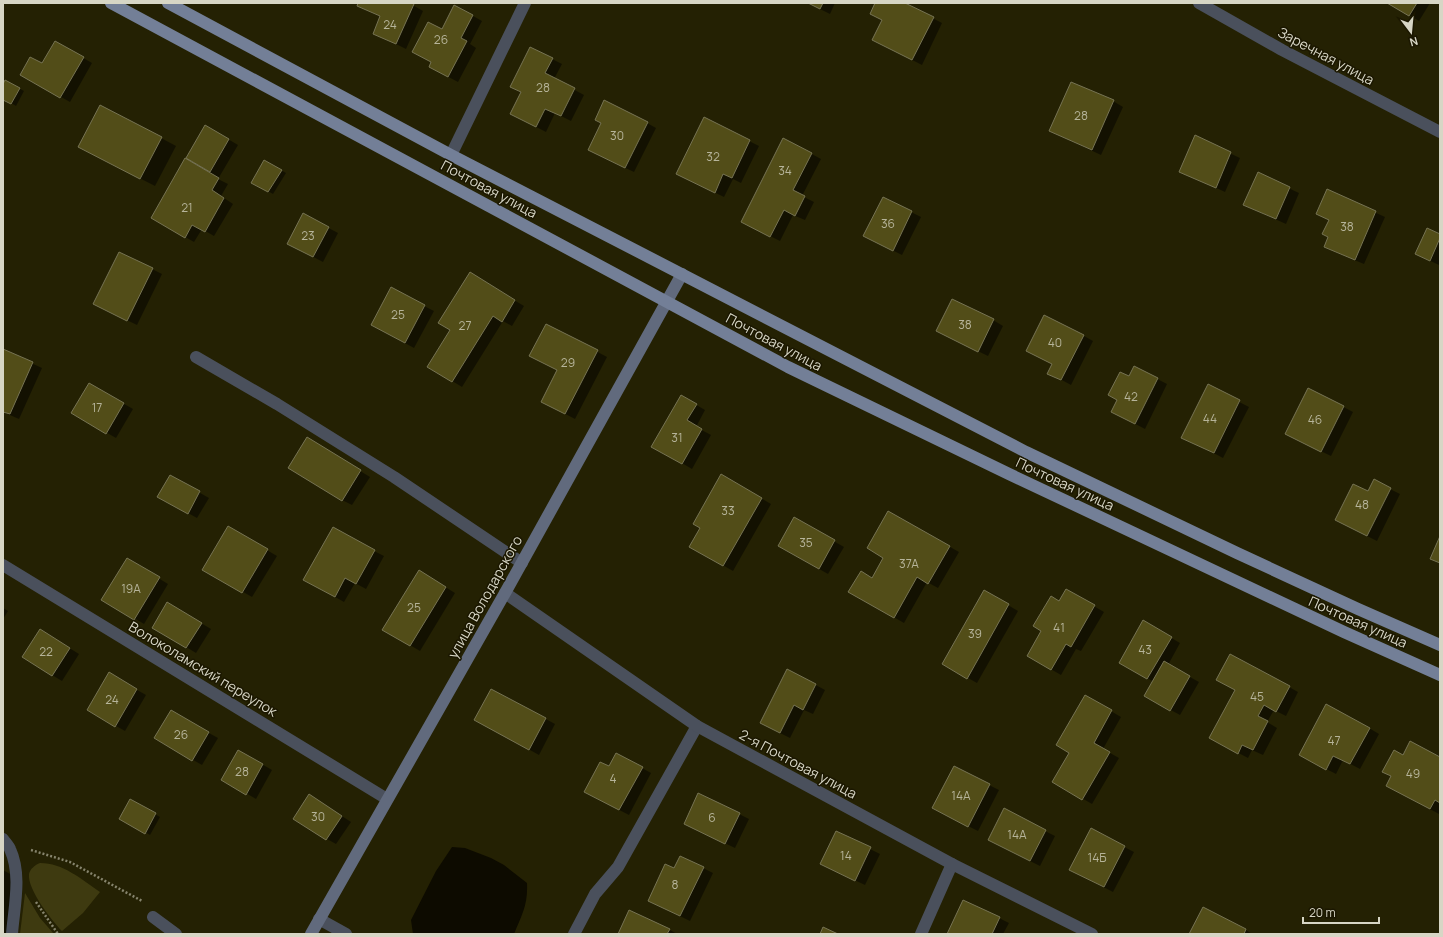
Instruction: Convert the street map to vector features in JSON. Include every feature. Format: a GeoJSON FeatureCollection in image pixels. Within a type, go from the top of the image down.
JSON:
{"type":"FeatureCollection","features":[{"type":"Feature","properties":{"kind":"main road","name":"Почтовая улица"},"geometry":{"type":"LineString","coordinates":[[111,3],[788,367],[1009,474],[1344,632],[1440,675]]}},
{"type":"Feature","properties":{"kind":"main road","name":"Почтовая улица"},"geometry":{"type":"LineString","coordinates":[[168,3],[452,155],[1026,452],[1251,559],[1440,645]]}},
{"type":"Feature","properties":{"kind":"street"},"geometry":{"type":"LineString","coordinates":[[452,155],[525,3]]}},
{"type":"Feature","properties":{"kind":"street","name":"Заречная улица"},"geometry":{"type":"LineString","coordinates":[[1199,3],[1282,50],[1440,132]]}},
{"type":"Feature","properties":{"kind":"street","name":"улица Володарского"},"geometry":{"type":"LineString","coordinates":[[310,934],[522,563],[682,274]]}},
{"type":"Feature","properties":{"kind":"street"},"geometry":{"type":"LineString","coordinates":[[196,357],[277,404],[394,477],[522,563]]}},
{"type":"Feature","properties":{"kind":"street","name":"Волоколамский переулок"},"geometry":{"type":"LineString","coordinates":[[3,565],[387,799]]}},
{"type":"Feature","properties":{"kind":"street","name":"2-я Почтовая улица"},"geometry":{"type":"LineString","coordinates":[[505,593],[696,726],[952,864],[1092,934]]}},
{"type":"Feature","properties":{"kind":"street"},"geometry":{"type":"LineString","coordinates":[[574,934],[595,894],[618,867],[696,726]]}},
{"type":"Feature","properties":{"kind":"street"},"geometry":{"type":"LineString","coordinates":[[7,844],[16,868],[16,891],[12,934]]}},
{"type":"Feature","properties":{"kind":"street"},"geometry":{"type":"LineString","coordinates":[[921,934],[952,864]]}},
{"type":"Feature","properties":{"kind":"street"},"geometry":{"type":"LineString","coordinates":[[153,917],[176,934]]}},
{"type":"Feature","properties":{"kind":"street"},"geometry":{"type":"LineString","coordinates":[[319,919],[346,934]]}},
{"type":"Feature","properties":{"kind":"path"},"geometry":{"type":"LineString","coordinates":[[7,844],[36,851],[70,862],[151,905],[153,917]]}},
{"type":"Feature","properties":{"kind":"shaded area"},"geometry":{"type":"Polygon","coordinates":[[[452,847],[465,848],[491,858],[504,865],[527,883],[527,897],[522,915],[514,934],[413,934],[411,920],[436,871],[452,847]]]}},
{"type":"Feature","properties":{"kind":"shaded area"},"geometry":{"type":"Polygon","coordinates":[[[40,863],[64,869],[79,877],[100,892],[83,913],[62,931],[41,904],[29,880],[30,870],[40,863]]]}},
{"type":"Feature","properties":{"kind":"shaded area"},"geometry":{"type":"Polygon","coordinates":[[[25,893],[40,918],[54,934],[20,934],[25,893]]]}},
{"type":"Feature","properties":{"kind":"building"},"geometry":{"type":"Polygon","coordinates":[[[358,3],[414,4],[396,44],[373,34],[380,16],[357,6],[358,3]]]}},
{"type":"Feature","properties":{"kind":"building"},"geometry":{"type":"Polygon","coordinates":[[[808,3],[823,3],[820,9],[808,3]]]}},
{"type":"Feature","properties":{"kind":"building"},"geometry":{"type":"Polygon","coordinates":[[[875,3],[905,3],[934,17],[912,60],[872,40],[882,20],[870,14],[875,3]]]}},
{"type":"Feature","properties":{"kind":"building"},"geometry":{"type":"Polygon","coordinates":[[[1387,3],[1417,3],[1409,16],[1387,3]]]}},
{"type":"Feature","properties":{"kind":"building"},"geometry":{"type":"Polygon","coordinates":[[[454,5],[473,15],[461,38],[467,41],[448,77],[429,67],[431,62],[412,52],[428,22],[442,29],[454,5]]]}},
{"type":"Feature","properties":{"kind":"building"},"geometry":{"type":"Polygon","coordinates":[[[55,41],[84,57],[60,98],[20,75],[30,57],[42,63],[55,41]]]}},
{"type":"Feature","properties":{"kind":"building"},"geometry":{"type":"Polygon","coordinates":[[[530,47],[553,58],[545,73],[575,88],[561,116],[545,109],[536,127],[510,114],[521,92],[510,87],[530,47]]]}},
{"type":"Feature","properties":{"kind":"building"},"geometry":{"type":"Polygon","coordinates":[[[5,80],[20,88],[11,104],[3,100],[3,84],[5,80]]]}},
{"type":"Feature","properties":{"kind":"building"},"geometry":{"type":"Polygon","coordinates":[[[1071,82],[1114,100],[1092,150],[1049,131],[1071,82]]]}},
{"type":"Feature","properties":{"kind":"building"},"geometry":{"type":"Polygon","coordinates":[[[604,100],[648,122],[625,168],[588,150],[601,123],[595,120],[604,100]]]}},
{"type":"Feature","properties":{"kind":"building"},"geometry":{"type":"Polygon","coordinates":[[[100,105],[162,137],[140,179],[78,147],[100,105]]]}},
{"type":"Feature","properties":{"kind":"building"},"geometry":{"type":"Polygon","coordinates":[[[704,117],[750,140],[732,178],[723,174],[715,193],[676,174],[704,117]]]}},
{"type":"Feature","properties":{"kind":"building"},"geometry":{"type":"Polygon","coordinates":[[[205,125],[229,139],[210,172],[186,158],[205,125]]]}},
{"type":"Feature","properties":{"kind":"building"},"geometry":{"type":"Polygon","coordinates":[[[1195,135],[1231,152],[1216,188],[1179,172],[1195,135]]]}},
{"type":"Feature","properties":{"kind":"building"},"geometry":{"type":"Polygon","coordinates":[[[783,138],[812,153],[793,190],[805,196],[795,216],[784,210],[770,237],[741,222],[783,138]]]}},
{"type":"Feature","properties":{"kind":"building"},"geometry":{"type":"Polygon","coordinates":[[[185,158],[219,178],[212,190],[224,198],[205,232],[192,225],[185,238],[151,218],[185,158]]]}},
{"type":"Feature","properties":{"kind":"building"},"geometry":{"type":"Polygon","coordinates":[[[264,160],[282,170],[268,192],[251,183],[264,160]]]}},
{"type":"Feature","properties":{"kind":"building"},"geometry":{"type":"Polygon","coordinates":[[[1258,172],[1290,187],[1276,219],[1243,205],[1258,172]]]}},
{"type":"Feature","properties":{"kind":"building"},"geometry":{"type":"Polygon","coordinates":[[[1327,189],[1376,211],[1355,260],[1324,247],[1328,237],[1322,234],[1329,220],[1316,214],[1327,189]]]}},
{"type":"Feature","properties":{"kind":"building"},"geometry":{"type":"Polygon","coordinates":[[[883,197],[912,211],[893,251],[863,236],[883,197]]]}},
{"type":"Feature","properties":{"kind":"building"},"geometry":{"type":"Polygon","coordinates":[[[303,213],[329,227],[313,257],[287,244],[303,213]]]}},
{"type":"Feature","properties":{"kind":"building"},"geometry":{"type":"Polygon","coordinates":[[[1427,228],[1440,234],[1440,238],[1430,261],[1415,254],[1427,228]]]}},
{"type":"Feature","properties":{"kind":"building"},"geometry":{"type":"Polygon","coordinates":[[[119,252],[153,268],[127,321],[93,304],[119,252]]]}},
{"type":"Feature","properties":{"kind":"building"},"geometry":{"type":"Polygon","coordinates":[[[470,272],[515,300],[502,322],[493,316],[452,382],[427,367],[450,330],[438,323],[470,272]]]}},
{"type":"Feature","properties":{"kind":"building"},"geometry":{"type":"Polygon","coordinates":[[[391,287],[425,305],[405,343],[371,325],[391,287]]]}},
{"type":"Feature","properties":{"kind":"building"},"geometry":{"type":"Polygon","coordinates":[[[952,299],[994,319],[978,352],[936,331],[952,299]]]}},
{"type":"Feature","properties":{"kind":"building"},"geometry":{"type":"Polygon","coordinates":[[[1044,315],[1084,335],[1061,380],[1047,374],[1052,364],[1026,351],[1044,315]]]}},
{"type":"Feature","properties":{"kind":"building"},"geometry":{"type":"Polygon","coordinates":[[[546,324],[598,350],[565,414],[541,402],[557,370],[529,356],[546,324]]]}},
{"type":"Feature","properties":{"kind":"building"},"geometry":{"type":"Polygon","coordinates":[[[3,349],[33,362],[10,414],[3,412],[3,349]]]}},
{"type":"Feature","properties":{"kind":"building"},"geometry":{"type":"Polygon","coordinates":[[[1134,366],[1158,378],[1135,424],[1111,412],[1117,400],[1108,395],[1120,372],[1129,376],[1134,366]]]}},
{"type":"Feature","properties":{"kind":"building"},"geometry":{"type":"Polygon","coordinates":[[[89,383],[124,403],[106,434],[71,413],[89,383]]]}},
{"type":"Feature","properties":{"kind":"building"},"geometry":{"type":"Polygon","coordinates":[[[1208,384],[1240,400],[1214,453],[1181,438],[1208,384]]]}},
{"type":"Feature","properties":{"kind":"building"},"geometry":{"type":"Polygon","coordinates":[[[1308,388],[1344,406],[1321,452],[1285,434],[1308,388]]]}},
{"type":"Feature","properties":{"kind":"building"},"geometry":{"type":"Polygon","coordinates":[[[681,395],[697,404],[687,420],[702,429],[682,464],[651,447],[681,395]]]}},
{"type":"Feature","properties":{"kind":"building"},"geometry":{"type":"Polygon","coordinates":[[[307,437],[361,470],[342,501],[288,468],[307,437]]]}},
{"type":"Feature","properties":{"kind":"building"},"geometry":{"type":"Polygon","coordinates":[[[721,474],[762,498],[723,566],[689,547],[700,528],[693,524],[721,474]]]}},
{"type":"Feature","properties":{"kind":"building"},"geometry":{"type":"Polygon","coordinates":[[[170,475],[200,491],[188,514],[157,497],[170,475]]]}},
{"type":"Feature","properties":{"kind":"building"},"geometry":{"type":"Polygon","coordinates":[[[1374,479],[1391,488],[1367,536],[1335,520],[1353,484],[1368,491],[1374,479]]]}},
{"type":"Feature","properties":{"kind":"building"},"geometry":{"type":"Polygon","coordinates":[[[888,511],[950,546],[928,584],[917,577],[894,618],[848,592],[861,571],[872,578],[883,558],[867,548],[888,511]]]}},
{"type":"Feature","properties":{"kind":"building"},"geometry":{"type":"Polygon","coordinates":[[[794,517],[835,540],[819,569],[778,546],[794,517]]]}},
{"type":"Feature","properties":{"kind":"building"},"geometry":{"type":"Polygon","coordinates":[[[228,526],[268,549],[242,593],[202,570],[228,526]]]}},
{"type":"Feature","properties":{"kind":"building"},"geometry":{"type":"Polygon","coordinates":[[[333,527],[375,550],[356,584],[345,578],[335,597],[303,580],[333,527]]]}},
{"type":"Feature","properties":{"kind":"building"},"geometry":{"type":"Polygon","coordinates":[[[1440,536],[1440,563],[1430,559],[1440,536]]]}},
{"type":"Feature","properties":{"kind":"building"},"geometry":{"type":"Polygon","coordinates":[[[127,558],[160,577],[134,620],[101,600],[127,558]]]}},
{"type":"Feature","properties":{"kind":"building"},"geometry":{"type":"Polygon","coordinates":[[[419,570],[446,587],[410,646],[382,630],[419,570]]]}},
{"type":"Feature","properties":{"kind":"building"},"geometry":{"type":"Polygon","coordinates":[[[1066,589],[1095,605],[1071,647],[1066,644],[1051,670],[1027,656],[1041,631],[1033,626],[1051,596],[1059,601],[1066,589]]]}},
{"type":"Feature","properties":{"kind":"building"},"geometry":{"type":"Polygon","coordinates":[[[984,590],[1009,604],[967,679],[942,664],[984,590]]]}},
{"type":"Feature","properties":{"kind":"building"},"geometry":{"type":"Polygon","coordinates":[[[167,602],[202,623],[186,648],[152,628],[167,602]]]}},
{"type":"Feature","properties":{"kind":"building"},"geometry":{"type":"Polygon","coordinates":[[[1143,620],[1172,637],[1147,679],[1119,663],[1143,620]]]}},
{"type":"Feature","properties":{"kind":"building"},"geometry":{"type":"Polygon","coordinates":[[[40,629],[70,648],[52,676],[22,657],[40,629]]]}},
{"type":"Feature","properties":{"kind":"building"},"geometry":{"type":"Polygon","coordinates":[[[1230,654],[1290,686],[1276,712],[1264,705],[1258,716],[1268,721],[1253,750],[1242,745],[1238,754],[1209,738],[1235,690],[1216,680],[1230,654]]]}},
{"type":"Feature","properties":{"kind":"building"},"geometry":{"type":"Polygon","coordinates":[[[1164,661],[1190,676],[1170,711],[1144,696],[1164,661]]]}},
{"type":"Feature","properties":{"kind":"building"},"geometry":{"type":"Polygon","coordinates":[[[787,669],[816,684],[803,710],[794,705],[780,733],[760,723],[787,669]]]}},
{"type":"Feature","properties":{"kind":"building"},"geometry":{"type":"Polygon","coordinates":[[[109,672],[137,689],[115,727],[87,710],[109,672]]]}},
{"type":"Feature","properties":{"kind":"building"},"geometry":{"type":"Polygon","coordinates":[[[491,689],[546,718],[529,750],[474,720],[491,689]]]}},
{"type":"Feature","properties":{"kind":"building"},"geometry":{"type":"Polygon","coordinates":[[[1085,695],[1112,710],[1094,743],[1110,752],[1082,800],[1052,782],[1069,753],[1056,745],[1085,695]]]}},
{"type":"Feature","properties":{"kind":"building"},"geometry":{"type":"Polygon","coordinates":[[[1326,704],[1370,728],[1350,764],[1333,756],[1326,770],[1299,755],[1326,704]]]}},
{"type":"Feature","properties":{"kind":"building"},"geometry":{"type":"Polygon","coordinates":[[[171,710],[209,732],[192,761],[154,738],[171,710]]]}},
{"type":"Feature","properties":{"kind":"building"},"geometry":{"type":"Polygon","coordinates":[[[1410,741],[1440,757],[1440,803],[1435,800],[1430,809],[1386,786],[1391,776],[1382,772],[1394,750],[1403,755],[1410,741]]]}},
{"type":"Feature","properties":{"kind":"building"},"geometry":{"type":"Polygon","coordinates":[[[238,750],[263,764],[246,795],[221,780],[238,750]]]}},
{"type":"Feature","properties":{"kind":"building"},"geometry":{"type":"Polygon","coordinates":[[[616,753],[643,767],[619,810],[584,792],[600,762],[609,766],[616,753]]]}},
{"type":"Feature","properties":{"kind":"building"},"geometry":{"type":"Polygon","coordinates":[[[954,766],[990,784],[968,827],[932,808],[954,766]]]}},
{"type":"Feature","properties":{"kind":"building"},"geometry":{"type":"Polygon","coordinates":[[[698,793],[740,813],[725,844],[684,824],[698,793]]]}},
{"type":"Feature","properties":{"kind":"building"},"geometry":{"type":"Polygon","coordinates":[[[309,794],[342,816],[326,840],[293,819],[309,794]]]}},
{"type":"Feature","properties":{"kind":"building"},"geometry":{"type":"Polygon","coordinates":[[[130,799],[156,813],[145,834],[119,819],[130,799]]]}},
{"type":"Feature","properties":{"kind":"building"},"geometry":{"type":"Polygon","coordinates":[[[1004,808],[1046,830],[1030,861],[988,840],[1004,808]]]}},
{"type":"Feature","properties":{"kind":"building"},"geometry":{"type":"Polygon","coordinates":[[[1091,828],[1125,846],[1104,887],[1069,870],[1091,828]]]}},
{"type":"Feature","properties":{"kind":"building"},"geometry":{"type":"Polygon","coordinates":[[[836,831],[871,847],[855,881],[820,864],[836,831]]]}},
{"type":"Feature","properties":{"kind":"building"},"geometry":{"type":"Polygon","coordinates":[[[680,856],[704,867],[680,916],[648,901],[665,864],[674,868],[680,856]]]}},
{"type":"Feature","properties":{"kind":"building"},"geometry":{"type":"Polygon","coordinates":[[[963,900],[1000,917],[992,934],[947,934],[963,900]]]}},
{"type":"Feature","properties":{"kind":"building"},"geometry":{"type":"Polygon","coordinates":[[[1203,907],[1246,929],[1244,934],[1189,934],[1203,907]]]}},
{"type":"Feature","properties":{"kind":"building"},"geometry":{"type":"Polygon","coordinates":[[[629,910],[670,929],[667,934],[618,934],[629,910]]]}},
{"type":"Feature","properties":{"kind":"building"},"geometry":{"type":"Polygon","coordinates":[[[823,927],[838,934],[820,934],[823,927]]]}}]}
